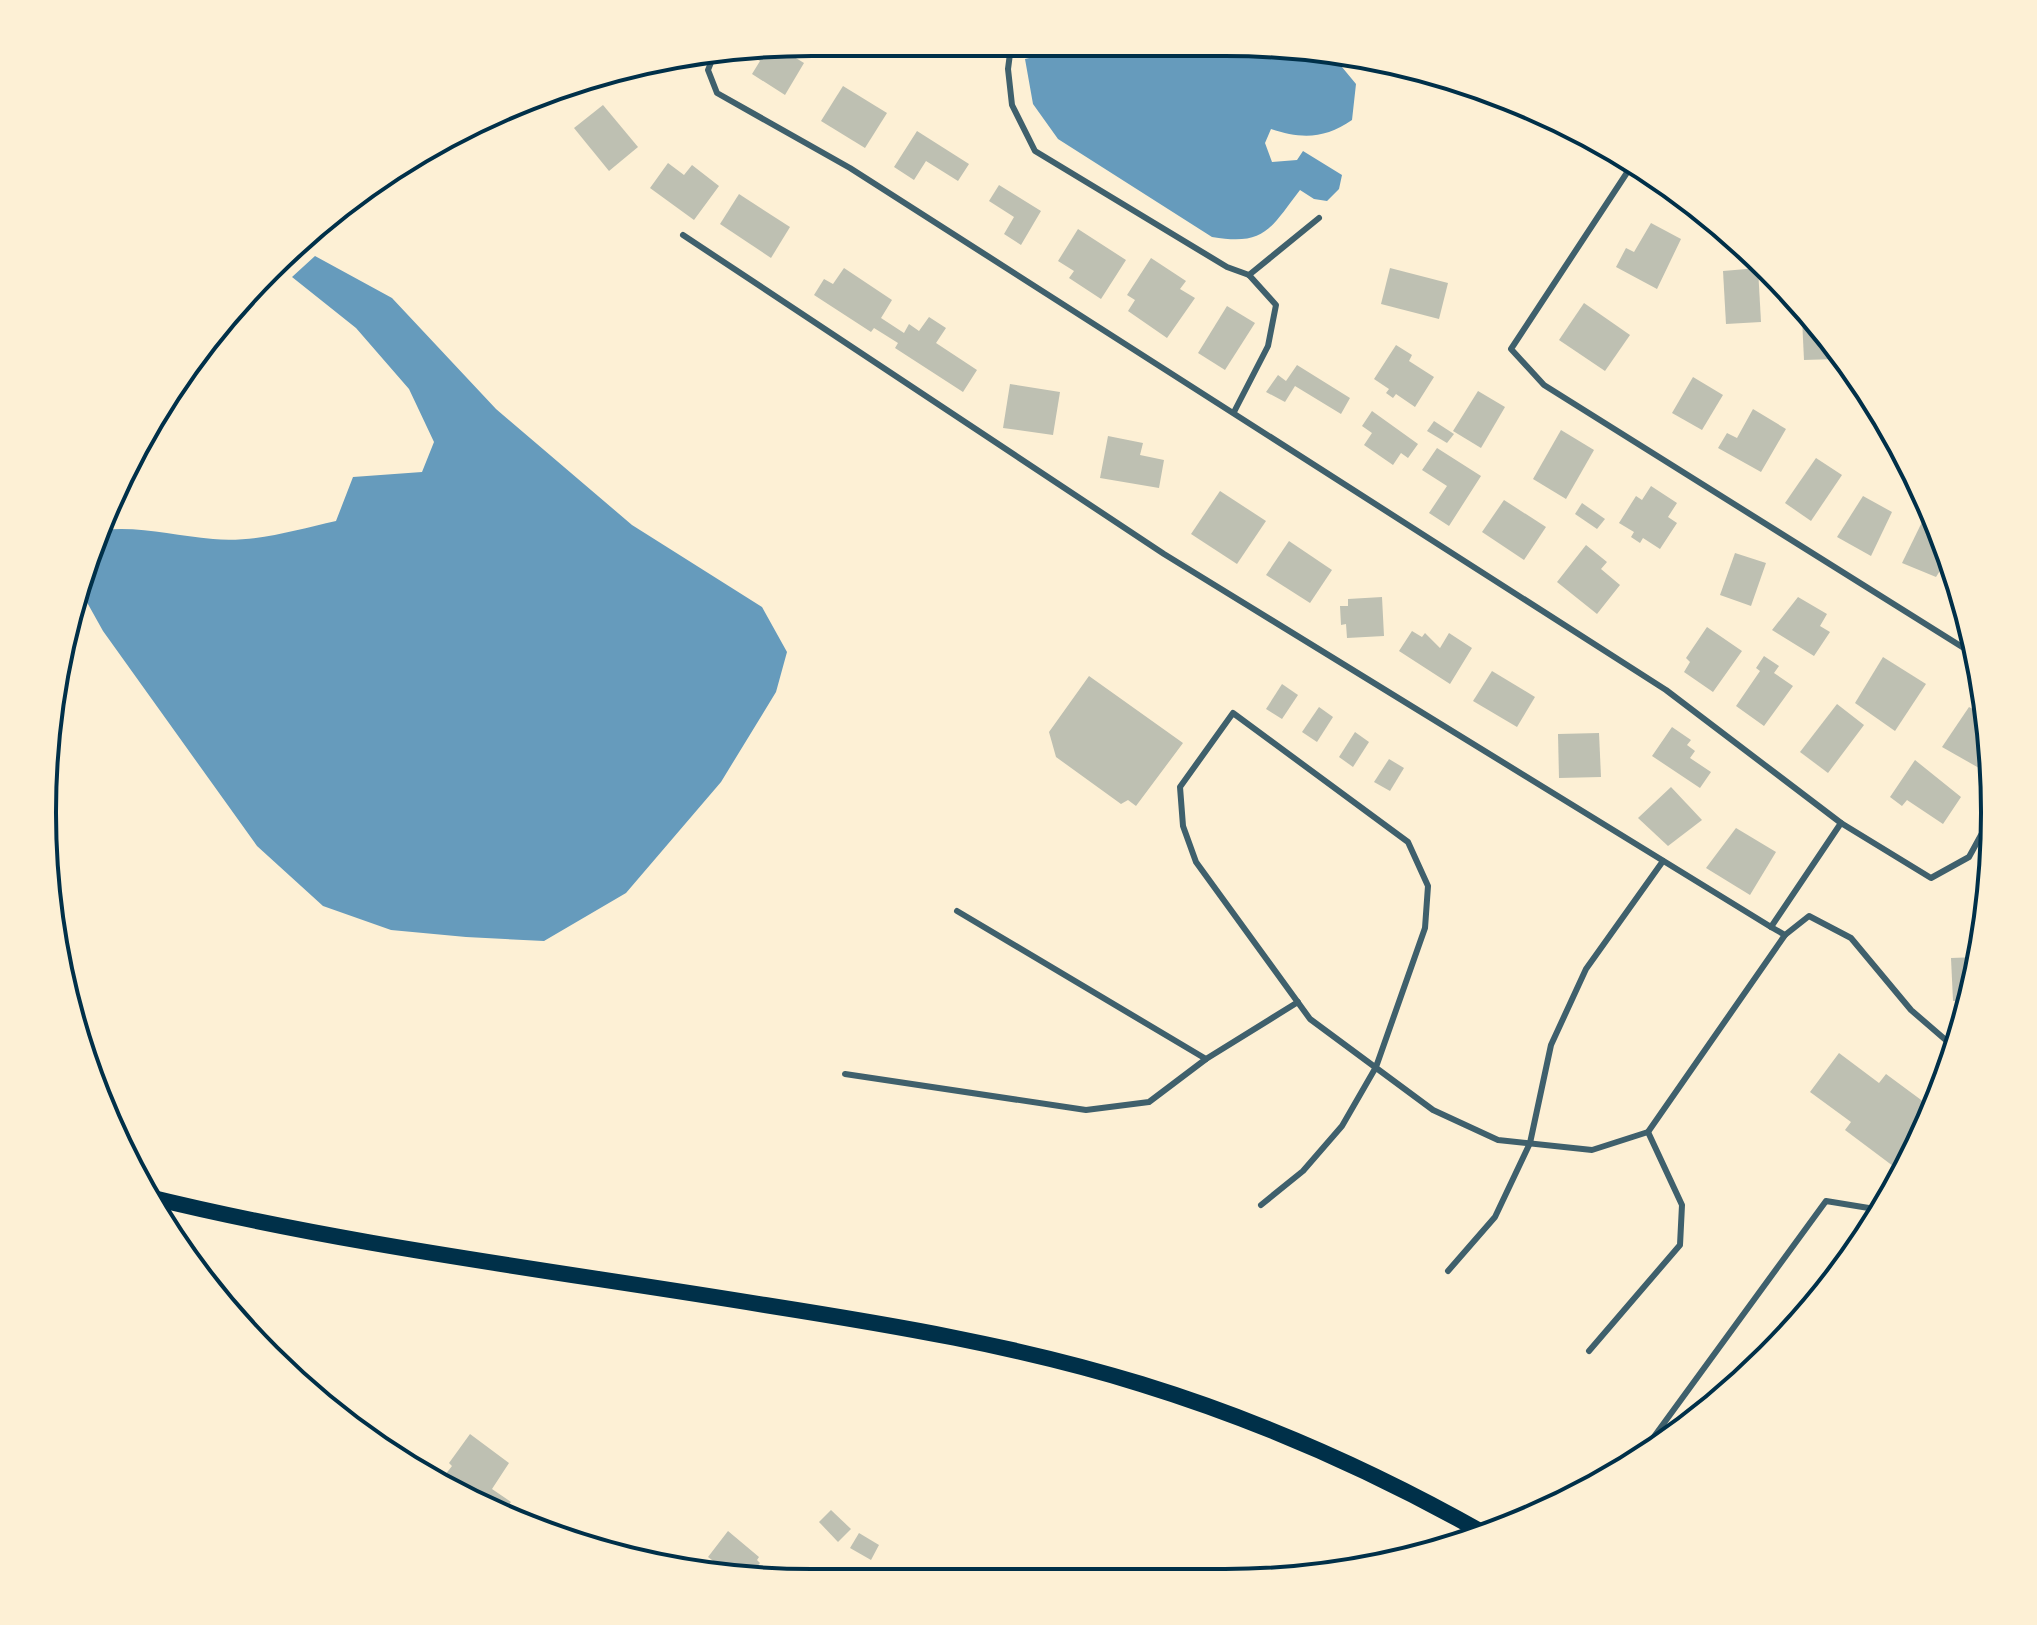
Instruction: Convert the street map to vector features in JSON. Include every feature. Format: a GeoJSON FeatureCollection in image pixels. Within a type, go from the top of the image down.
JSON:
{"type":"FeatureCollection","features":[{"type":"Feature","properties":{"kind":"main road"},"geometry":{"type":"LineString","coordinates":[[162,1200],[295,1229],[919,1330],[1030,1354],[1142,1385],[1280,1434],[1380,1478],[1472,1527]]}},
{"type":"Feature","properties":{"kind":"lane"},"geometry":{"type":"LineString","coordinates":[[1010,56],[1012,105],[1035,151],[1227,267],[1249,275],[1276,305],[1268,346],[1234,412]]}},
{"type":"Feature","properties":{"kind":"lane"},"geometry":{"type":"LineString","coordinates":[[711,63],[708,70],[717,93],[850,168],[1666,690],[1841,823],[1931,878],[1969,857],[1980,837]]}},
{"type":"Feature","properties":{"kind":"lane"},"geometry":{"type":"LineString","coordinates":[[1627,172],[1511,349],[1544,385],[1962,647]]}},
{"type":"Feature","properties":{"kind":"lane"},"geometry":{"type":"LineString","coordinates":[[1249,275],[1319,218]]}},
{"type":"Feature","properties":{"kind":"lane"},"geometry":{"type":"LineString","coordinates":[[683,235],[1164,554],[1785,935]]}},
{"type":"Feature","properties":{"kind":"lane"},"geometry":{"type":"LineString","coordinates":[[1261,1205],[1303,1171],[1342,1126],[1376,1067],[1425,928],[1428,886],[1408,842],[1233,713],[1180,787],[1183,826],[1196,862],[1310,1019],[1376,1067],[1433,1110],[1498,1140],[1592,1150],[1648,1132],[1785,935],[1809,916],[1851,938],[1911,1010],[1946,1040]]}},
{"type":"Feature","properties":{"kind":"lane"},"geometry":{"type":"LineString","coordinates":[[1771,927],[1841,823]]}},
{"type":"Feature","properties":{"kind":"lane"},"geometry":{"type":"LineString","coordinates":[[1448,1271],[1495,1217],[1530,1143],[1551,1045],[1586,969],[1663,861]]}},
{"type":"Feature","properties":{"kind":"lane"},"geometry":{"type":"LineString","coordinates":[[957,911],[1206,1059]]}},
{"type":"Feature","properties":{"kind":"lane"},"geometry":{"type":"LineString","coordinates":[[845,1074],[1086,1110],[1149,1102],[1206,1059],[1298,1002]]}},
{"type":"Feature","properties":{"kind":"lane"},"geometry":{"type":"LineString","coordinates":[[1589,1351],[1680,1245],[1682,1205],[1648,1132]]}},
{"type":"Feature","properties":{"kind":"lane"},"geometry":{"type":"LineString","coordinates":[[1656,1434],[1826,1201],[1869,1208]]}},
{"type":"Feature","properties":{"kind":"water"},"geometry":{"type":"Polygon","coordinates":[[[1038,56],[1224,56],[1340,65],[1356,84],[1352,120],[1332,131],[1313,135],[1303,136],[1271,129],[1265,143],[1272,162],[1297,160],[1303,151],[1342,175],[1339,189],[1327,201],[1314,199],[1300,190],[1273,224],[1255,236],[1244,239],[1212,237],[1058,139],[1033,104],[1025,59],[1038,56]]]}},
{"type":"Feature","properties":{"kind":"water"},"geometry":{"type":"Polygon","coordinates":[[[315,256],[392,298],[496,409],[632,525],[762,607],[787,652],[776,692],[721,782],[626,893],[544,941],[391,930],[323,906],[257,846],[103,631],[87,601],[111,529],[228,540],[275,535],[336,521],[353,477],[422,472],[434,442],[409,389],[356,328],[292,277],[315,256]]]}},
{"type":"Feature","properties":{"kind":"building"},"geometry":{"type":"Polygon","coordinates":[[[794,57],[804,63],[785,95],[752,74],[760,61],[756,59],[794,57]]]}},
{"type":"Feature","properties":{"kind":"building"},"geometry":{"type":"Polygon","coordinates":[[[843,86],[887,113],[865,148],[821,121],[843,86]]]}},
{"type":"Feature","properties":{"kind":"building"},"geometry":{"type":"Polygon","coordinates":[[[603,105],[638,147],[609,171],[574,128],[603,105]]]}},
{"type":"Feature","properties":{"kind":"building"},"geometry":{"type":"Polygon","coordinates":[[[917,131],[969,164],[958,181],[926,161],[914,180],[894,167],[917,131]]]}},
{"type":"Feature","properties":{"kind":"building"},"geometry":{"type":"Polygon","coordinates":[[[668,163],[684,175],[692,165],[719,186],[694,220],[650,188],[668,163]]]}},
{"type":"Feature","properties":{"kind":"building"},"geometry":{"type":"Polygon","coordinates":[[[999,185],[1041,211],[1021,245],[1004,234],[1014,217],[989,201],[999,185]]]}},
{"type":"Feature","properties":{"kind":"building"},"geometry":{"type":"Polygon","coordinates":[[[739,194],[790,227],[771,258],[720,224],[739,194]]]}},
{"type":"Feature","properties":{"kind":"building"},"geometry":{"type":"Polygon","coordinates":[[[1651,223],[1681,239],[1657,289],[1616,267],[1626,248],[1634,252],[1651,223]]]}},
{"type":"Feature","properties":{"kind":"building"},"geometry":{"type":"Polygon","coordinates":[[[1078,229],[1126,260],[1101,299],[1069,278],[1074,271],[1058,261],[1078,229]]]}},
{"type":"Feature","properties":{"kind":"building"},"geometry":{"type":"Polygon","coordinates":[[[1151,258],[1186,281],[1180,289],[1195,298],[1167,338],[1128,311],[1135,300],[1127,295],[1151,258]]]}},
{"type":"Feature","properties":{"kind":"building"},"geometry":{"type":"Polygon","coordinates":[[[844,268],[892,300],[881,318],[904,333],[909,324],[919,331],[929,317],[946,328],[936,343],[977,370],[963,392],[895,348],[898,343],[874,328],[871,332],[814,295],[824,279],[833,284],[844,268]]]}},
{"type":"Feature","properties":{"kind":"building"},"geometry":{"type":"Polygon","coordinates":[[[1390,268],[1448,283],[1439,319],[1381,304],[1390,268]]]}},
{"type":"Feature","properties":{"kind":"building"},"geometry":{"type":"Polygon","coordinates":[[[1749,269],[1759,278],[1761,322],[1726,324],[1723,271],[1749,269]]]}},
{"type":"Feature","properties":{"kind":"building"},"geometry":{"type":"Polygon","coordinates":[[[1584,303],[1630,335],[1605,371],[1559,340],[1584,303]]]}},
{"type":"Feature","properties":{"kind":"building"},"geometry":{"type":"Polygon","coordinates":[[[1227,306],[1255,323],[1225,370],[1198,353],[1227,306]]]}},
{"type":"Feature","properties":{"kind":"building"},"geometry":{"type":"Polygon","coordinates":[[[1802,325],[1830,359],[1804,360],[1802,325]]]}},
{"type":"Feature","properties":{"kind":"building"},"geometry":{"type":"Polygon","coordinates":[[[1396,345],[1412,355],[1409,361],[1434,377],[1415,407],[1396,394],[1393,398],[1386,393],[1389,389],[1374,379],[1396,345]]]}},
{"type":"Feature","properties":{"kind":"building"},"geometry":{"type":"Polygon","coordinates":[[[1297,365],[1350,398],[1341,414],[1295,386],[1285,402],[1266,392],[1278,375],[1286,381],[1297,365]]]}},
{"type":"Feature","properties":{"kind":"building"},"geometry":{"type":"Polygon","coordinates":[[[1693,377],[1723,395],[1702,430],[1672,413],[1693,377]]]}},
{"type":"Feature","properties":{"kind":"building"},"geometry":{"type":"Polygon","coordinates":[[[1010,384],[1060,392],[1053,435],[1003,428],[1010,384]]]}},
{"type":"Feature","properties":{"kind":"building"},"geometry":{"type":"Polygon","coordinates":[[[1478,391],[1505,407],[1481,448],[1453,431],[1478,391]]]}},
{"type":"Feature","properties":{"kind":"building"},"geometry":{"type":"Polygon","coordinates":[[[1753,409],[1786,429],[1761,472],[1718,448],[1727,433],[1737,438],[1753,409]]]}},
{"type":"Feature","properties":{"kind":"building"},"geometry":{"type":"Polygon","coordinates":[[[1372,411],[1418,444],[1408,458],[1401,453],[1393,465],[1364,445],[1372,433],[1362,426],[1372,411]]]}},
{"type":"Feature","properties":{"kind":"building"},"geometry":{"type":"Polygon","coordinates":[[[1434,421],[1454,434],[1447,443],[1427,431],[1434,421]]]}},
{"type":"Feature","properties":{"kind":"building"},"geometry":{"type":"Polygon","coordinates":[[[1561,430],[1594,450],[1566,499],[1533,479],[1561,430]]]}},
{"type":"Feature","properties":{"kind":"building"},"geometry":{"type":"Polygon","coordinates":[[[1108,436],[1143,443],[1140,455],[1164,460],[1159,488],[1100,478],[1108,436]]]}},
{"type":"Feature","properties":{"kind":"building"},"geometry":{"type":"Polygon","coordinates":[[[1437,448],[1481,476],[1449,526],[1429,513],[1447,486],[1422,470],[1437,448]]]}},
{"type":"Feature","properties":{"kind":"building"},"geometry":{"type":"Polygon","coordinates":[[[1816,458],[1842,475],[1811,521],[1785,503],[1816,458]]]}},
{"type":"Feature","properties":{"kind":"building"},"geometry":{"type":"Polygon","coordinates":[[[1651,486],[1677,503],[1668,517],[1677,523],[1660,549],[1643,538],[1640,543],[1631,537],[1634,532],[1619,523],[1636,496],[1642,500],[1651,486]]]}},
{"type":"Feature","properties":{"kind":"building"},"geometry":{"type":"Polygon","coordinates":[[[1220,491],[1266,521],[1237,564],[1191,534],[1220,491]]]}},
{"type":"Feature","properties":{"kind":"building"},"geometry":{"type":"Polygon","coordinates":[[[1863,496],[1892,512],[1871,556],[1837,537],[1863,496]]]}},
{"type":"Feature","properties":{"kind":"building"},"geometry":{"type":"Polygon","coordinates":[[[1504,500],[1546,527],[1524,560],[1482,532],[1504,500]]]}},
{"type":"Feature","properties":{"kind":"building"},"geometry":{"type":"Polygon","coordinates":[[[1582,503],[1605,519],[1597,529],[1575,514],[1582,503]]]}},
{"type":"Feature","properties":{"kind":"building"},"geometry":{"type":"Polygon","coordinates":[[[1922,521],[1941,569],[1936,577],[1902,563],[1922,521]]]}},
{"type":"Feature","properties":{"kind":"building"},"geometry":{"type":"Polygon","coordinates":[[[1289,541],[1332,570],[1310,603],[1266,575],[1289,541]]]}},
{"type":"Feature","properties":{"kind":"building"},"geometry":{"type":"Polygon","coordinates":[[[1586,545],[1607,562],[1601,569],[1620,585],[1597,614],[1557,582],[1586,545]]]}},
{"type":"Feature","properties":{"kind":"building"},"geometry":{"type":"Polygon","coordinates":[[[1735,553],[1766,563],[1751,606],[1720,595],[1735,553]]]}},
{"type":"Feature","properties":{"kind":"building"},"geometry":{"type":"Polygon","coordinates":[[[1382,597],[1384,636],[1347,638],[1346,624],[1341,625],[1340,606],[1348,606],[1348,599],[1382,597]]]}},
{"type":"Feature","properties":{"kind":"building"},"geometry":{"type":"Polygon","coordinates":[[[1798,597],[1827,614],[1820,626],[1830,632],[1814,656],[1772,630],[1798,597]]]}},
{"type":"Feature","properties":{"kind":"building"},"geometry":{"type":"Polygon","coordinates":[[[1707,627],[1742,651],[1713,692],[1684,672],[1690,662],[1686,658],[1707,627]]]}},
{"type":"Feature","properties":{"kind":"building"},"geometry":{"type":"Polygon","coordinates":[[[1412,631],[1422,637],[1425,633],[1440,648],[1449,633],[1472,648],[1450,684],[1399,651],[1412,631]]]}},
{"type":"Feature","properties":{"kind":"building"},"geometry":{"type":"Polygon","coordinates":[[[1764,656],[1779,666],[1774,673],[1793,686],[1764,726],[1736,706],[1760,671],[1756,668],[1764,656]]]}},
{"type":"Feature","properties":{"kind":"building"},"geometry":{"type":"Polygon","coordinates":[[[1883,657],[1926,684],[1895,731],[1855,703],[1883,657]]]}},
{"type":"Feature","properties":{"kind":"building"},"geometry":{"type":"Polygon","coordinates":[[[1492,671],[1535,697],[1517,727],[1473,701],[1492,671]]]}},
{"type":"Feature","properties":{"kind":"building"},"geometry":{"type":"Polygon","coordinates":[[[1089,676],[1183,743],[1136,806],[1128,800],[1121,804],[1056,757],[1049,732],[1089,676]]]}},
{"type":"Feature","properties":{"kind":"building"},"geometry":{"type":"Polygon","coordinates":[[[1282,684],[1298,695],[1282,719],[1266,709],[1282,684]]]}},
{"type":"Feature","properties":{"kind":"building"},"geometry":{"type":"Polygon","coordinates":[[[1837,704],[1864,725],[1828,773],[1800,752],[1837,704]]]}},
{"type":"Feature","properties":{"kind":"building"},"geometry":{"type":"Polygon","coordinates":[[[1319,707],[1333,717],[1317,742],[1302,732],[1319,707]]]}},
{"type":"Feature","properties":{"kind":"building"},"geometry":{"type":"Polygon","coordinates":[[[1969,707],[1974,710],[1979,768],[1942,747],[1969,707]]]}},
{"type":"Feature","properties":{"kind":"building"},"geometry":{"type":"Polygon","coordinates":[[[1672,727],[1691,740],[1687,745],[1695,751],[1690,758],[1711,772],[1700,788],[1652,756],[1672,727]]]}},
{"type":"Feature","properties":{"kind":"building"},"geometry":{"type":"Polygon","coordinates":[[[1355,732],[1369,742],[1353,767],[1339,757],[1355,732]]]}},
{"type":"Feature","properties":{"kind":"building"},"geometry":{"type":"Polygon","coordinates":[[[1599,733],[1601,777],[1559,778],[1558,734],[1599,733]]]}},
{"type":"Feature","properties":{"kind":"building"},"geometry":{"type":"Polygon","coordinates":[[[1389,759],[1404,768],[1390,791],[1374,782],[1389,759]]]}},
{"type":"Feature","properties":{"kind":"building"},"geometry":{"type":"Polygon","coordinates":[[[1915,760],[1961,797],[1943,824],[1907,800],[1902,806],[1890,797],[1915,760]]]}},
{"type":"Feature","properties":{"kind":"building"},"geometry":{"type":"Polygon","coordinates":[[[1671,787],[1702,820],[1668,846],[1638,818],[1671,787]]]}},
{"type":"Feature","properties":{"kind":"building"},"geometry":{"type":"Polygon","coordinates":[[[1736,828],[1776,852],[1750,895],[1706,868],[1736,828]]]}},
{"type":"Feature","properties":{"kind":"building"},"geometry":{"type":"Polygon","coordinates":[[[1966,957],[1957,1001],[1953,1001],[1951,958],[1966,957]]]}},
{"type":"Feature","properties":{"kind":"building"},"geometry":{"type":"Polygon","coordinates":[[[1839,1053],[1879,1083],[1886,1074],[1923,1101],[1893,1166],[1845,1130],[1851,1122],[1810,1092],[1839,1053]]]}},
{"type":"Feature","properties":{"kind":"building"},"geometry":{"type":"Polygon","coordinates":[[[470,1434],[509,1463],[492,1489],[511,1502],[509,1505],[446,1474],[452,1466],[449,1463],[470,1434]]]}},
{"type":"Feature","properties":{"kind":"building"},"geometry":{"type":"Polygon","coordinates":[[[831,1510],[851,1529],[838,1542],[819,1522],[831,1510]]]}},
{"type":"Feature","properties":{"kind":"building"},"geometry":{"type":"Polygon","coordinates":[[[728,1531],[759,1557],[757,1560],[760,1563],[757,1567],[716,1563],[708,1557],[728,1531]]]}},
{"type":"Feature","properties":{"kind":"building"},"geometry":{"type":"Polygon","coordinates":[[[859,1533],[879,1545],[871,1560],[850,1548],[859,1533]]]}}]}
